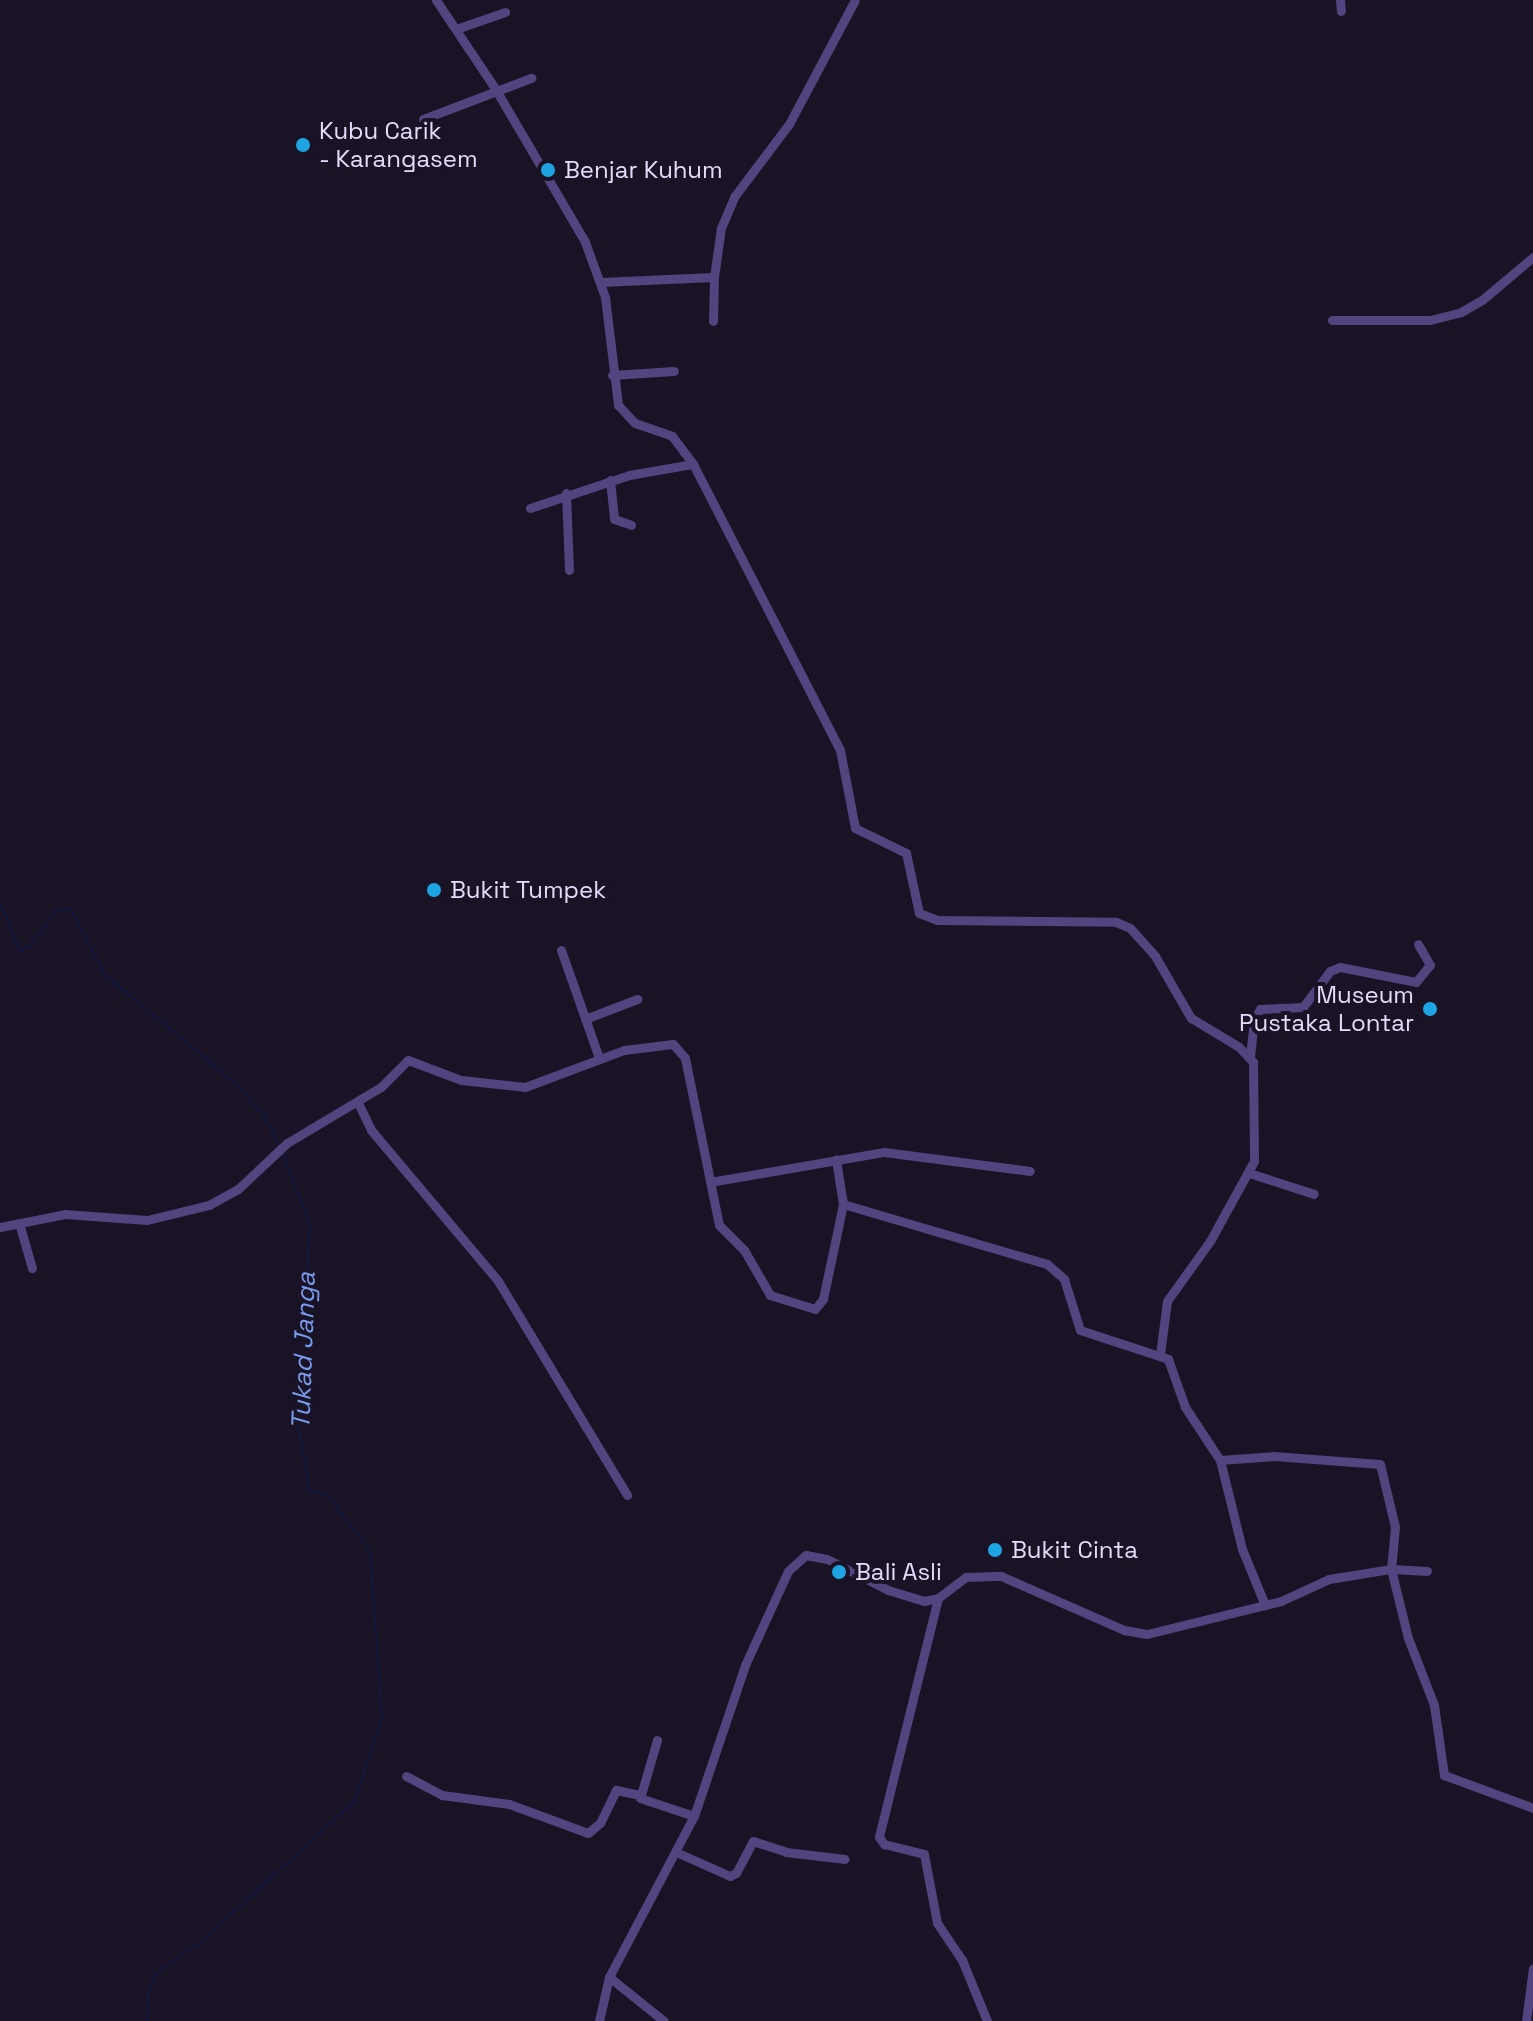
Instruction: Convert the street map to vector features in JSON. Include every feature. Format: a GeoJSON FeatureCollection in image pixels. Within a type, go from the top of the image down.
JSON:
{"type":"FeatureCollection","features":[{"type":"Feature","properties":{"kind":"street"},"geometry":{"type":"LineString","coordinates":[[436,0],[496,90],[580,232],[601,282],[612,375],[622,413],[672,436],[693,464],[840,750],[851,821],[860,832],[888,840],[906,853],[919,913],[937,920],[1116,922],[1148,947],[1191,1018],[1250,1057]]}},
{"type":"Feature","properties":{"kind":"street"},"geometry":{"type":"LineString","coordinates":[[713,321],[714,277],[721,228],[734,197],[789,124],[855,0]]}},
{"type":"Feature","properties":{"kind":"street"},"geometry":{"type":"LineString","coordinates":[[456,29],[505,12]]}},
{"type":"Feature","properties":{"kind":"street"},"geometry":{"type":"LineString","coordinates":[[423,119],[531,78]]}},
{"type":"Feature","properties":{"kind":"street"},"geometry":{"type":"LineString","coordinates":[[1332,320],[1430,320],[1461,312],[1482,300],[1533,257]]}},
{"type":"Feature","properties":{"kind":"street"},"geometry":{"type":"LineString","coordinates":[[601,282],[714,277]]}},
{"type":"Feature","properties":{"kind":"street"},"geometry":{"type":"LineString","coordinates":[[612,375],[674,371]]}},
{"type":"Feature","properties":{"kind":"street"},"geometry":{"type":"LineString","coordinates":[[530,508],[610,480],[693,464]]}},
{"type":"Feature","properties":{"kind":"street"},"geometry":{"type":"LineString","coordinates":[[610,480],[614,519],[631,525]]}},
{"type":"Feature","properties":{"kind":"street"},"geometry":{"type":"LineString","coordinates":[[566,493],[569,570]]}},
{"type":"Feature","properties":{"kind":"street"},"geometry":{"type":"LineString","coordinates":[[1160,1354],[1167,1301],[1202,1254],[1224,1207],[1249,1173],[1256,1127],[1250,1057],[1254,1019],[1260,1009],[1303,1007],[1330,971],[1340,967],[1416,982],[1430,965],[1418,944]]}},
{"type":"Feature","properties":{"kind":"street"},"geometry":{"type":"LineString","coordinates":[[561,950],[599,1058]]}},
{"type":"Feature","properties":{"kind":"street"},"geometry":{"type":"LineString","coordinates":[[585,1019],[637,999]]}},
{"type":"Feature","properties":{"kind":"street"},"geometry":{"type":"LineString","coordinates":[[0,1227],[65,1214],[133,1220],[193,1212],[225,1198],[266,1158],[358,1103],[413,1060],[461,1080],[525,1087],[599,1058],[655,1044],[682,1049],[715,1217],[744,1250],[765,1289],[776,1299],[805,1308],[819,1307],[843,1204],[836,1160]]}},
{"type":"Feature","properties":{"kind":"street"},"geometry":{"type":"LineString","coordinates":[[358,1103],[371,1130],[498,1281],[627,1495]]}},
{"type":"Feature","properties":{"kind":"street"},"geometry":{"type":"LineString","coordinates":[[710,1182],[836,1160],[903,1153],[1030,1171]]}},
{"type":"Feature","properties":{"kind":"street"},"geometry":{"type":"LineString","coordinates":[[1249,1173],[1314,1194]]}},
{"type":"Feature","properties":{"kind":"street"},"geometry":{"type":"LineString","coordinates":[[843,1204],[1047,1264],[1064,1279],[1080,1330],[1160,1354],[1172,1365],[1185,1407],[1220,1460],[1242,1549],[1265,1605]]}},
{"type":"Feature","properties":{"kind":"street"},"geometry":{"type":"LineString","coordinates":[[19,1223],[32,1268]]}},
{"type":"Feature","properties":{"kind":"street"},"geometry":{"type":"LineString","coordinates":[[1220,1460],[1274,1456],[1380,1464],[1395,1527],[1391,1569],[1408,1638],[1436,1713],[1444,1775],[1533,1808]]}},
{"type":"Feature","properties":{"kind":"street"},"geometry":{"type":"LineString","coordinates":[[599,2021],[609,1977],[643,1904],[676,1852],[694,1816],[732,1696],[794,1563],[815,1555],[904,1596],[938,1598]]}},
{"type":"Feature","properties":{"kind":"street"},"geometry":{"type":"LineString","coordinates":[[987,2021],[962,1960],[937,1923],[924,1854],[884,1844],[879,1837],[938,1598],[966,1577],[1001,1576],[1124,1630],[1147,1634],[1265,1605],[1329,1579],[1391,1569],[1427,1571]]}},
{"type":"Feature","properties":{"kind":"street"},"geometry":{"type":"LineString","coordinates":[[640,1795],[657,1740]]}},
{"type":"Feature","properties":{"kind":"street"},"geometry":{"type":"LineString","coordinates":[[406,1776],[442,1795],[509,1804],[588,1833],[600,1823],[616,1790],[640,1795],[643,1800],[694,1816]]}},
{"type":"Feature","properties":{"kind":"street"},"geometry":{"type":"LineString","coordinates":[[676,1852],[730,1876],[736,1873],[753,1841],[786,1852],[845,1859]]}},
{"type":"Feature","properties":{"kind":"street"},"geometry":{"type":"LineString","coordinates":[[1526,2021],[1530,2010],[1533,1968]]}},
{"type":"Feature","properties":{"kind":"street"},"geometry":{"type":"LineString","coordinates":[[609,1977],[664,2021]]}},
{"type":"Feature","properties":{"kind":"waterway","name":"Tukad Janga"},"geometry":{"type":"LineString","coordinates":[[0,903],[20,951],[30,946],[57,910],[71,909],[105,975],[234,1082],[264,1115],[278,1144]]}},
{"type":"Feature","properties":{"kind":"waterway","name":"Tukad Janga"},"geometry":{"type":"LineString","coordinates":[[147,2021],[148,1993],[155,1974],[202,1941],[355,1801],[382,1718],[370,1551],[327,1494],[310,1491],[297,1421],[310,1226],[283,1153]]}},
{"type":"Feature","properties":{"kind":"place","name":"Kubu Carik - Karangasem"},"geometry":{"type":"Point","coordinates":[303,145]}},
{"type":"Feature","properties":{"kind":"place","name":"Benjar Kuhum"},"geometry":{"type":"Point","coordinates":[548,170]}},
{"type":"Feature","properties":{"kind":"place","name":"Bukit Tumpek"},"geometry":{"type":"Point","coordinates":[434,890]}},
{"type":"Feature","properties":{"kind":"place","name":"Museum Pustaka Lontar"},"geometry":{"type":"Point","coordinates":[1430,1009]}},
{"type":"Feature","properties":{"kind":"place","name":"Bukit Cinta"},"geometry":{"type":"Point","coordinates":[995,1550]}},
{"type":"Feature","properties":{"kind":"place","name":"Bali Asli"},"geometry":{"type":"Point","coordinates":[839,1572]}}]}
